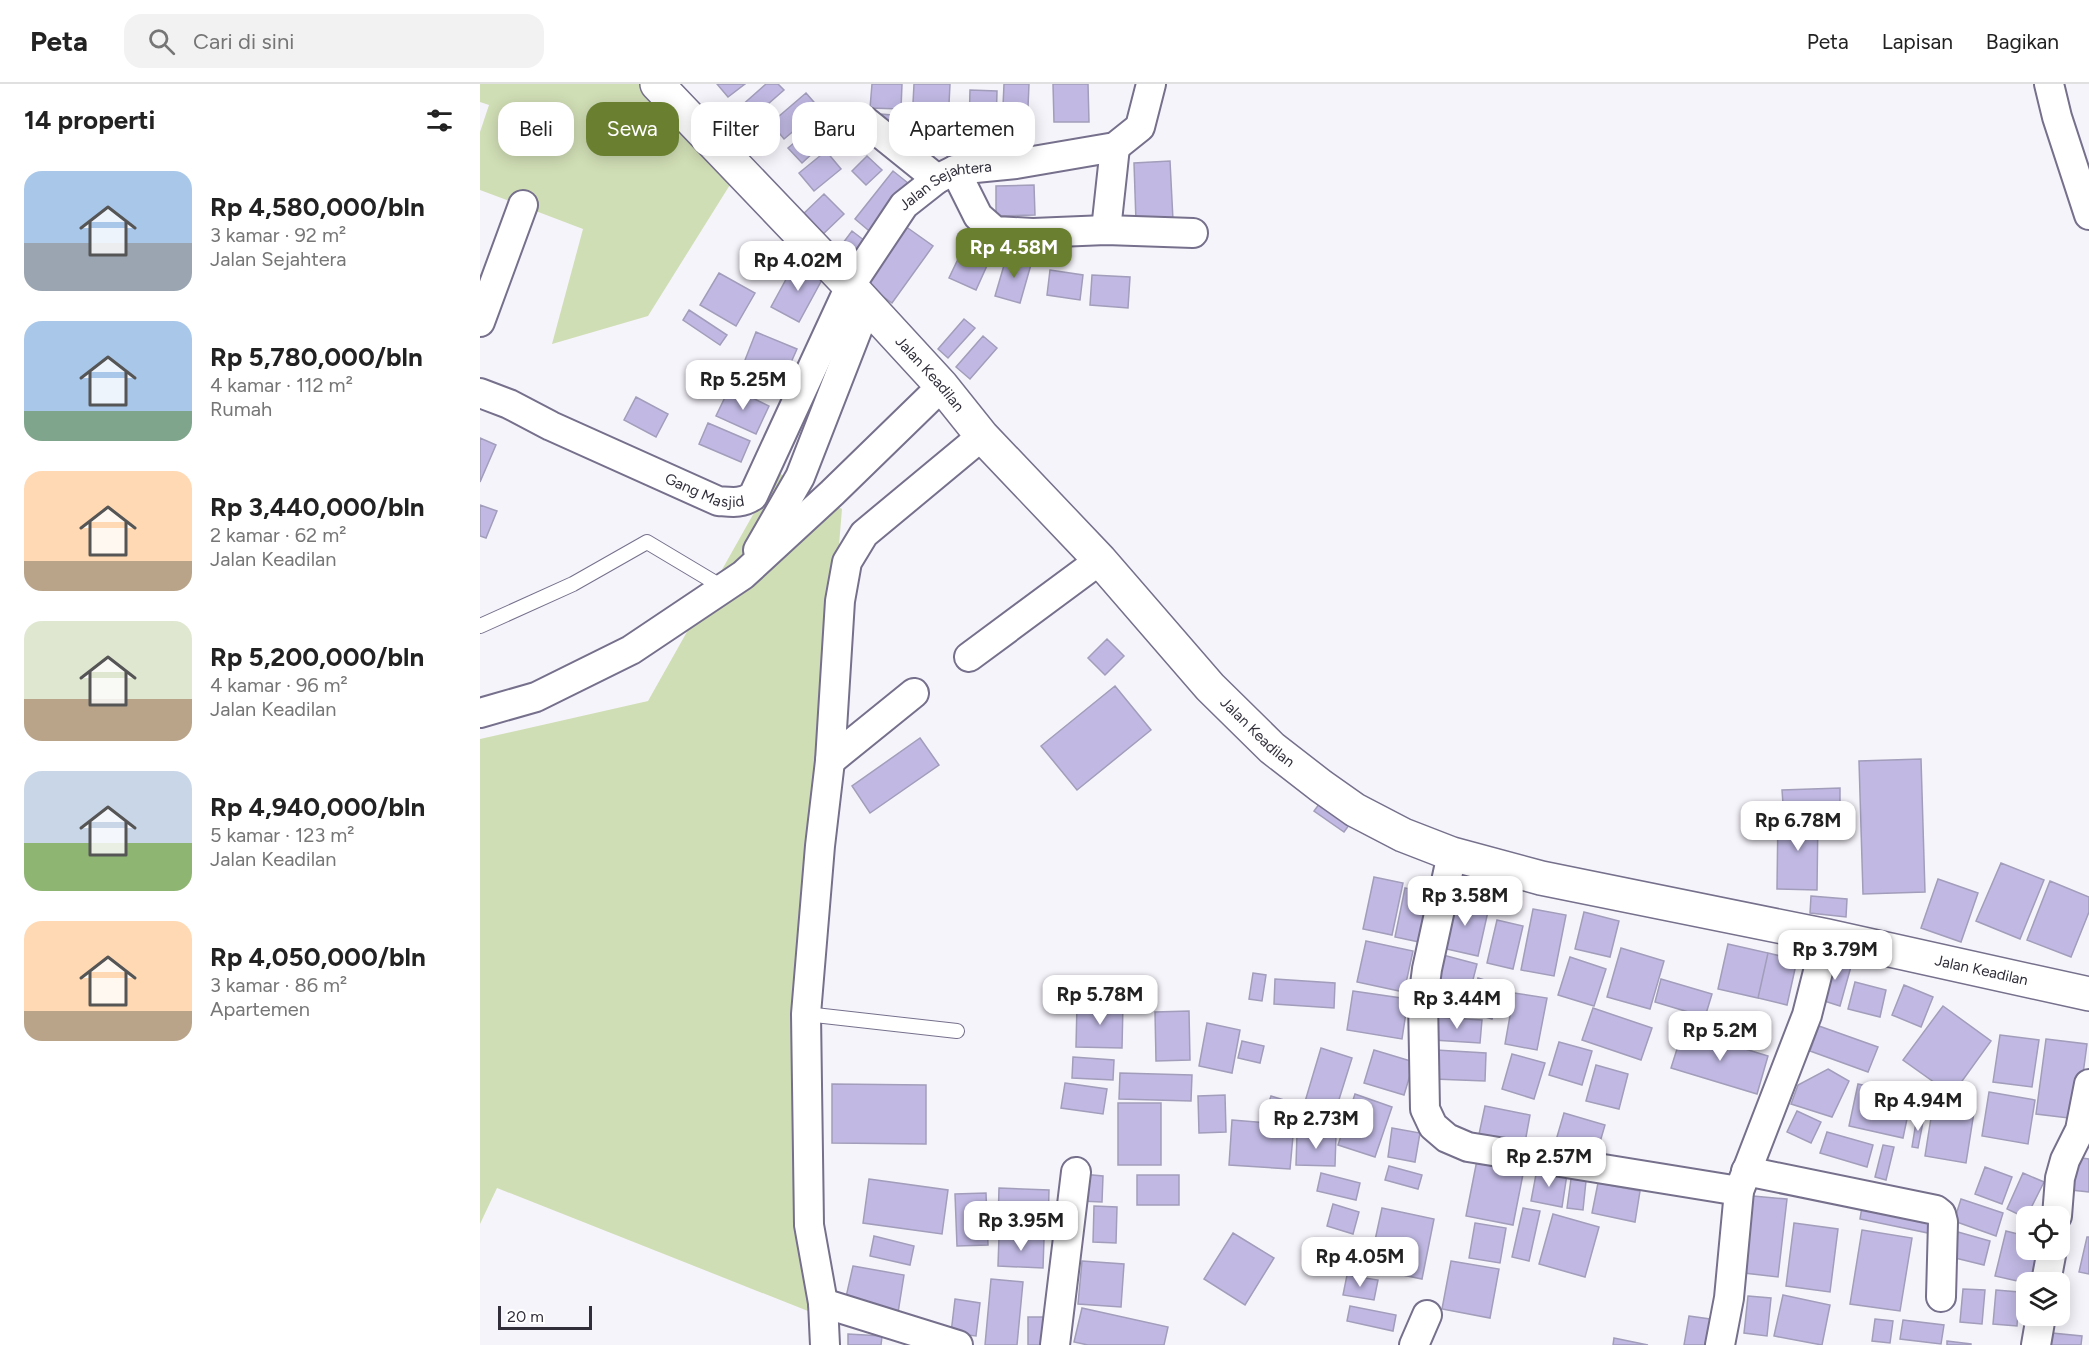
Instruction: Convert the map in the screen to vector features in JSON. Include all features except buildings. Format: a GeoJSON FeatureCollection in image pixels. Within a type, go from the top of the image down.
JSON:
{"type":"FeatureCollection","features":[{"type":"Feature","properties":{"kind":"main road","name":"Jalan Keadilan"},"geometry":{"type":"LineString","coordinates":[[657,84],[859,295],[942,386],[982,436],[1100,560],[1210,687],[1272,748],[1355,810],[1403,835],[1452,854],[1541,878],[1969,966],[2089,994]]}},
{"type":"Feature","properties":{"kind":"street","name":"Jalan Sejahtera"},"geometry":{"type":"LineString","coordinates":[[859,295],[904,205],[946,175],[1115,147],[1140,127],[1151,84]]}},
{"type":"Feature","properties":{"kind":"street"},"geometry":{"type":"LineString","coordinates":[[2049,84],[2057,117],[2089,215]]}},
{"type":"Feature","properties":{"kind":"street"},"geometry":{"type":"LineString","coordinates":[[877,129],[946,175],[978,216],[995,231],[1033,233],[1106,230],[1193,233]]}},
{"type":"Feature","properties":{"kind":"street"},"geometry":{"type":"LineString","coordinates":[[1106,230],[1115,147]]}},
{"type":"Feature","properties":{"kind":"street"},"geometry":{"type":"LineString","coordinates":[[480,322],[523,205]]}},
{"type":"Feature","properties":{"kind":"street","name":"Gang Masjid"},"geometry":{"type":"LineString","coordinates":[[480,393],[509,404],[551,426],[718,501],[739,503],[753,496],[859,295]]}},
{"type":"Feature","properties":{"kind":"street"},"geometry":{"type":"LineString","coordinates":[[734,581],[800,477],[859,295]]}},
{"type":"Feature","properties":{"kind":"street"},"geometry":{"type":"LineString","coordinates":[[480,713],[536,697],[631,650],[734,581],[832,493],[942,386]]}},
{"type":"Feature","properties":{"kind":"street"},"geometry":{"type":"LineString","coordinates":[[825,1345],[823,1302],[809,1225],[806,1014],[820,846],[830,761],[840,601],[847,562],[864,534],[982,436]]}},
{"type":"Feature","properties":{"kind":"street"},"geometry":{"type":"LineString","coordinates":[[969,657],[1100,560]]}},
{"type":"Feature","properties":{"kind":"street"},"geometry":{"type":"LineString","coordinates":[[830,761],[914,693]]}},
{"type":"Feature","properties":{"kind":"street"},"geometry":{"type":"LineString","coordinates":[[1452,854],[1427,969],[1423,1000],[1425,1109],[1433,1126],[1447,1138],[1468,1147],[1742,1181],[1936,1210],[1941,1214],[1943,1222],[1941,1297]]}},
{"type":"Feature","properties":{"kind":"street"},"geometry":{"type":"LineString","coordinates":[[1720,1345],[1729,1298],[1742,1181],[1807,1015],[1827,936]]}},
{"type":"Feature","properties":{"kind":"street"},"geometry":{"type":"LineString","coordinates":[[2058,1206],[2060,1178],[2065,1160],[2080,1130],[2089,1084]]}},
{"type":"Feature","properties":{"kind":"street"},"geometry":{"type":"LineString","coordinates":[[1056,1345],[1076,1172]]}},
{"type":"Feature","properties":{"kind":"street"},"geometry":{"type":"LineString","coordinates":[[823,1302],[958,1345]]}},
{"type":"Feature","properties":{"kind":"street"},"geometry":{"type":"LineString","coordinates":[[1414,1345],[1427,1315]]}},
{"type":"Feature","properties":{"kind":"street"},"geometry":{"type":"LineString","coordinates":[[2036,1345],[2039,1326]]}},
{"type":"Feature","properties":{"kind":"lane"},"geometry":{"type":"LineString","coordinates":[[480,626],[573,584],[647,542],[734,581]]}},
{"type":"Feature","properties":{"kind":"lane"},"geometry":{"type":"LineString","coordinates":[[806,1014],[957,1031]]}},
{"type":"Feature","properties":{"kind":"green space"},"geometry":{"type":"Polygon","coordinates":[[[480,84],[658,84],[674,102],[586,102],[586,156],[679,156],[679,107],[691,120],[691,156],[723,156],[738,172],[648,316],[552,344],[583,229],[480,190],[480,132],[489,105],[480,102],[480,84]]]}},
{"type":"Feature","properties":{"kind":"green space"},"geometry":{"type":"Polygon","coordinates":[[[777,472],[842,509],[804,966],[818,1315],[497,1188],[480,1224],[480,739],[648,701],[777,472]]]}}]}
